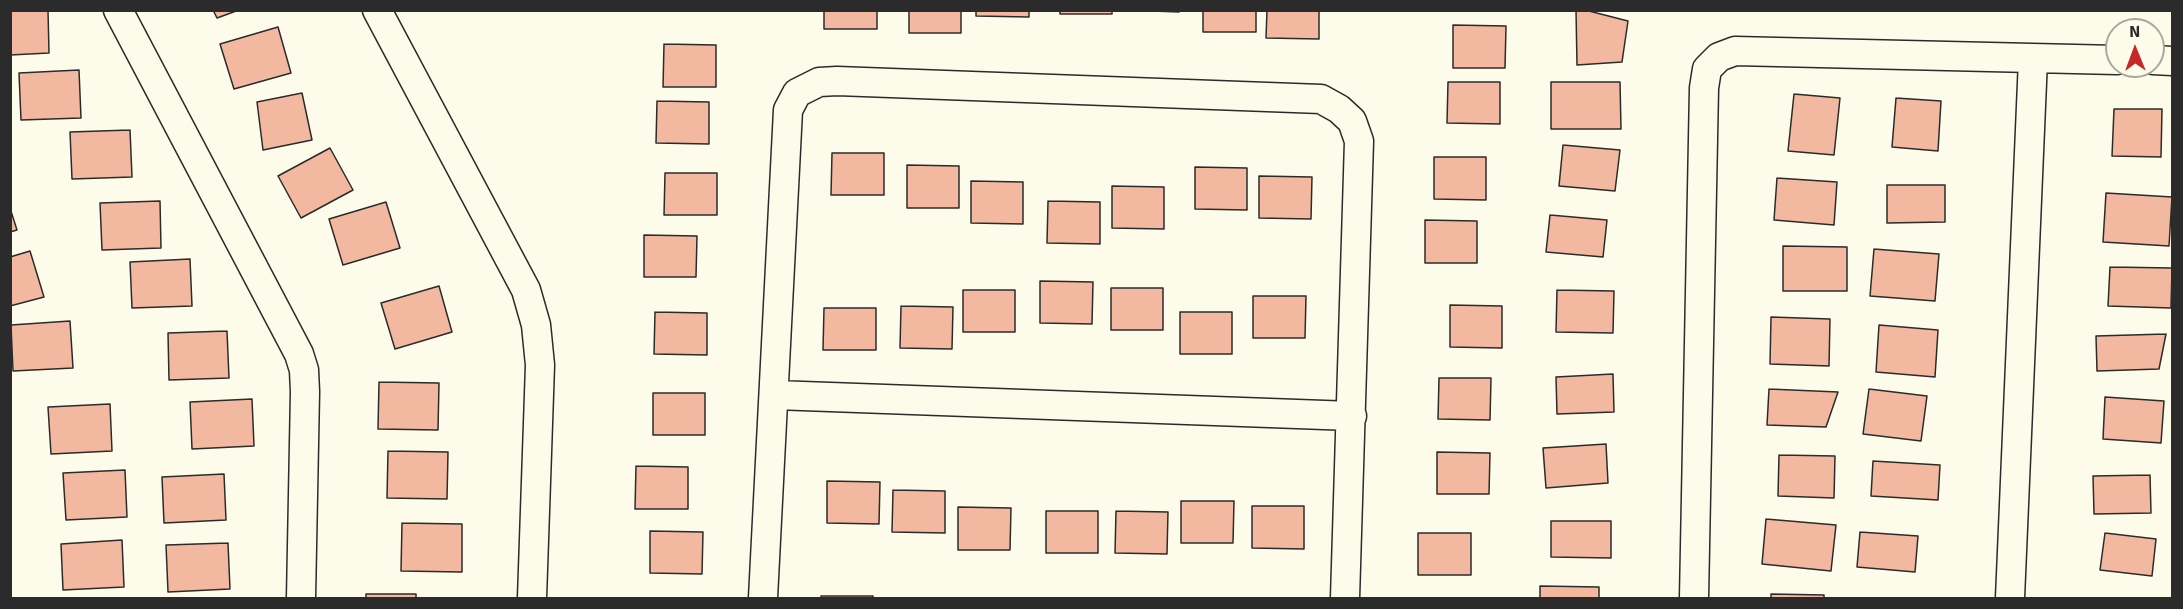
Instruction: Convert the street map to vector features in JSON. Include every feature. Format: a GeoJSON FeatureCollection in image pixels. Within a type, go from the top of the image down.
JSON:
{"type":"FeatureCollection","features":[{"type":"Feature","properties":{"kind":"street"},"geometry":{"type":"LineString","coordinates":[[118,10],[299,354],[304,370],[301,598]]}},
{"type":"Feature","properties":{"kind":"street"},"geometry":{"type":"LineString","coordinates":[[377,10],[526,290],[536,325],[540,365],[532,598]]}},
{"type":"Feature","properties":{"kind":"street"},"geometry":{"type":"LineString","coordinates":[[1694,598],[1704,87],[1707,69],[1719,57],[1735,51],[2105,60]]}},
{"type":"Feature","properties":{"kind":"street"},"geometry":{"type":"LineString","coordinates":[[2010,598],[2033,58]]}},
{"type":"Feature","properties":{"kind":"street"},"geometry":{"type":"LineString","coordinates":[[764,598],[788,110],[797,93],[819,82],[1321,99],[1339,109],[1352,121],[1359,141],[1346,598]]}},
{"type":"Feature","properties":{"kind":"street"},"geometry":{"type":"LineString","coordinates":[[775,395],[1352,416]]}},
{"type":"Feature","properties":{"kind":"building"},"geometry":{"type":"Polygon","coordinates":[[[10,10],[48,10],[49,53],[10,55],[10,10]]]}},
{"type":"Feature","properties":{"kind":"building"},"geometry":{"type":"Polygon","coordinates":[[[213,10],[239,10],[217,18],[213,10]]]}},
{"type":"Feature","properties":{"kind":"building"},"geometry":{"type":"Polygon","coordinates":[[[824,10],[877,10],[877,29],[824,29],[824,10]]]}},
{"type":"Feature","properties":{"kind":"building"},"geometry":{"type":"Polygon","coordinates":[[[909,10],[961,10],[961,33],[909,33],[909,10]]]}},
{"type":"Feature","properties":{"kind":"building"},"geometry":{"type":"Polygon","coordinates":[[[976,10],[1029,10],[1029,17],[976,16],[976,10]]]}},
{"type":"Feature","properties":{"kind":"building"},"geometry":{"type":"Polygon","coordinates":[[[1060,10],[1112,10],[1112,14],[1060,14],[1060,10]]]}},
{"type":"Feature","properties":{"kind":"building"},"geometry":{"type":"Polygon","coordinates":[[[1127,10],[1179,10],[1179,12],[1127,10]]]}},
{"type":"Feature","properties":{"kind":"building"},"geometry":{"type":"Polygon","coordinates":[[[1203,10],[1256,10],[1256,32],[1203,32],[1203,10]]]}},
{"type":"Feature","properties":{"kind":"building"},"geometry":{"type":"Polygon","coordinates":[[[1267,10],[1319,10],[1319,39],[1266,38],[1267,10]]]}},
{"type":"Feature","properties":{"kind":"building"},"geometry":{"type":"Polygon","coordinates":[[[1576,10],[1585,10],[1628,21],[1622,62],[1577,65],[1576,10]]]}},
{"type":"Feature","properties":{"kind":"building"},"geometry":{"type":"Polygon","coordinates":[[[1453,25],[1506,26],[1505,68],[1453,68],[1453,25]]]}},
{"type":"Feature","properties":{"kind":"building"},"geometry":{"type":"Polygon","coordinates":[[[278,27],[291,73],[234,89],[220,44],[278,27]]]}},
{"type":"Feature","properties":{"kind":"building"},"geometry":{"type":"Polygon","coordinates":[[[664,44],[716,45],[716,87],[663,87],[664,44]]]}},
{"type":"Feature","properties":{"kind":"building"},"geometry":{"type":"Polygon","coordinates":[[[79,70],[81,118],[21,120],[19,73],[79,70]]]}},
{"type":"Feature","properties":{"kind":"building"},"geometry":{"type":"Polygon","coordinates":[[[1448,82],[1500,82],[1500,124],[1447,123],[1448,82]]]}},
{"type":"Feature","properties":{"kind":"building"},"geometry":{"type":"Polygon","coordinates":[[[1551,82],[1620,82],[1621,129],[1551,129],[1551,82]]]}},
{"type":"Feature","properties":{"kind":"building"},"geometry":{"type":"Polygon","coordinates":[[[302,93],[312,140],[263,150],[257,102],[302,93]]]}},
{"type":"Feature","properties":{"kind":"building"},"geometry":{"type":"Polygon","coordinates":[[[1794,94],[1840,98],[1834,155],[1788,151],[1794,94]]]}},
{"type":"Feature","properties":{"kind":"building"},"geometry":{"type":"Polygon","coordinates":[[[1896,98],[1941,101],[1938,151],[1892,147],[1896,98]]]}},
{"type":"Feature","properties":{"kind":"building"},"geometry":{"type":"Polygon","coordinates":[[[657,101],[709,102],[709,144],[656,143],[657,101]]]}},
{"type":"Feature","properties":{"kind":"building"},"geometry":{"type":"Polygon","coordinates":[[[2114,109],[2162,109],[2161,157],[2112,156],[2114,109]]]}},
{"type":"Feature","properties":{"kind":"building"},"geometry":{"type":"Polygon","coordinates":[[[130,130],[132,177],[72,179],[70,132],[130,130]]]}},
{"type":"Feature","properties":{"kind":"building"},"geometry":{"type":"Polygon","coordinates":[[[1563,145],[1620,150],[1615,191],[1559,186],[1563,145]]]}},
{"type":"Feature","properties":{"kind":"building"},"geometry":{"type":"Polygon","coordinates":[[[330,148],[353,190],[301,218],[278,176],[330,148]]]}},
{"type":"Feature","properties":{"kind":"building"},"geometry":{"type":"Polygon","coordinates":[[[832,153],[884,153],[884,195],[831,195],[832,153]]]}},
{"type":"Feature","properties":{"kind":"building"},"geometry":{"type":"Polygon","coordinates":[[[1434,157],[1486,157],[1486,200],[1434,199],[1434,157]]]}},
{"type":"Feature","properties":{"kind":"building"},"geometry":{"type":"Polygon","coordinates":[[[907,165],[959,166],[959,208],[907,208],[907,165]]]}},
{"type":"Feature","properties":{"kind":"building"},"geometry":{"type":"Polygon","coordinates":[[[1195,167],[1247,168],[1247,210],[1195,209],[1195,167]]]}},
{"type":"Feature","properties":{"kind":"building"},"geometry":{"type":"Polygon","coordinates":[[[665,173],[717,173],[717,215],[664,215],[665,173]]]}},
{"type":"Feature","properties":{"kind":"building"},"geometry":{"type":"Polygon","coordinates":[[[1259,176],[1312,177],[1311,219],[1259,218],[1259,176]]]}},
{"type":"Feature","properties":{"kind":"building"},"geometry":{"type":"Polygon","coordinates":[[[1777,178],[1837,182],[1834,225],[1774,220],[1777,178]]]}},
{"type":"Feature","properties":{"kind":"building"},"geometry":{"type":"Polygon","coordinates":[[[971,181],[1023,182],[1023,224],[971,223],[971,181]]]}},
{"type":"Feature","properties":{"kind":"building"},"geometry":{"type":"Polygon","coordinates":[[[1887,185],[1945,185],[1945,222],[1887,223],[1887,185]]]}},
{"type":"Feature","properties":{"kind":"building"},"geometry":{"type":"Polygon","coordinates":[[[1112,186],[1164,187],[1164,229],[1112,228],[1112,186]]]}},
{"type":"Feature","properties":{"kind":"building"},"geometry":{"type":"Polygon","coordinates":[[[2106,193],[2172,197],[2169,246],[2103,242],[2106,193]]]}},
{"type":"Feature","properties":{"kind":"building"},"geometry":{"type":"Polygon","coordinates":[[[160,201],[161,248],[102,250],[100,203],[160,201]]]}},
{"type":"Feature","properties":{"kind":"building"},"geometry":{"type":"Polygon","coordinates":[[[1048,201],[1100,202],[1100,244],[1047,243],[1048,201]]]}},
{"type":"Feature","properties":{"kind":"building"},"geometry":{"type":"Polygon","coordinates":[[[386,202],[400,248],[343,265],[329,219],[386,202]]]}},
{"type":"Feature","properties":{"kind":"building"},"geometry":{"type":"Polygon","coordinates":[[[10,208],[17,230],[10,232],[10,208]]]}},
{"type":"Feature","properties":{"kind":"building"},"geometry":{"type":"Polygon","coordinates":[[[1550,215],[1607,220],[1603,257],[1546,252],[1550,215]]]}},
{"type":"Feature","properties":{"kind":"building"},"geometry":{"type":"Polygon","coordinates":[[[1425,220],[1477,221],[1477,263],[1425,263],[1425,220]]]}},
{"type":"Feature","properties":{"kind":"building"},"geometry":{"type":"Polygon","coordinates":[[[644,235],[697,236],[696,277],[644,277],[644,235]]]}},
{"type":"Feature","properties":{"kind":"building"},"geometry":{"type":"Polygon","coordinates":[[[1783,246],[1847,247],[1847,291],[1783,291],[1783,246]]]}},
{"type":"Feature","properties":{"kind":"building"},"geometry":{"type":"Polygon","coordinates":[[[1874,249],[1939,254],[1935,301],[1870,296],[1874,249]]]}},
{"type":"Feature","properties":{"kind":"building"},"geometry":{"type":"Polygon","coordinates":[[[30,251],[44,297],[10,306],[10,257],[30,251]]]}},
{"type":"Feature","properties":{"kind":"building"},"geometry":{"type":"Polygon","coordinates":[[[190,259],[192,306],[132,308],[130,262],[190,259]]]}},
{"type":"Feature","properties":{"kind":"building"},"geometry":{"type":"Polygon","coordinates":[[[2110,267],[2172,268],[2171,308],[2108,306],[2110,267]]]}},
{"type":"Feature","properties":{"kind":"building"},"geometry":{"type":"Polygon","coordinates":[[[1040,281],[1093,282],[1092,324],[1040,323],[1040,281]]]}},
{"type":"Feature","properties":{"kind":"building"},"geometry":{"type":"Polygon","coordinates":[[[439,286],[452,332],[395,349],[381,303],[439,286]]]}},
{"type":"Feature","properties":{"kind":"building"},"geometry":{"type":"Polygon","coordinates":[[[1111,288],[1163,288],[1163,330],[1111,330],[1111,288]]]}},
{"type":"Feature","properties":{"kind":"building"},"geometry":{"type":"Polygon","coordinates":[[[963,290],[1015,290],[1015,332],[963,332],[963,290]]]}},
{"type":"Feature","properties":{"kind":"building"},"geometry":{"type":"Polygon","coordinates":[[[1557,290],[1614,291],[1613,333],[1556,332],[1557,290]]]}},
{"type":"Feature","properties":{"kind":"building"},"geometry":{"type":"Polygon","coordinates":[[[1253,296],[1306,296],[1305,338],[1253,338],[1253,296]]]}},
{"type":"Feature","properties":{"kind":"building"},"geometry":{"type":"Polygon","coordinates":[[[1450,305],[1502,306],[1502,348],[1450,347],[1450,305]]]}},
{"type":"Feature","properties":{"kind":"building"},"geometry":{"type":"Polygon","coordinates":[[[901,306],[953,307],[952,349],[900,348],[901,306]]]}},
{"type":"Feature","properties":{"kind":"building"},"geometry":{"type":"Polygon","coordinates":[[[824,308],[876,308],[876,350],[823,350],[824,308]]]}},
{"type":"Feature","properties":{"kind":"building"},"geometry":{"type":"Polygon","coordinates":[[[655,312],[707,313],[707,355],[654,354],[655,312]]]}},
{"type":"Feature","properties":{"kind":"building"},"geometry":{"type":"Polygon","coordinates":[[[1180,312],[1232,312],[1232,354],[1180,354],[1180,312]]]}},
{"type":"Feature","properties":{"kind":"building"},"geometry":{"type":"Polygon","coordinates":[[[1771,317],[1830,319],[1829,366],[1770,364],[1771,317]]]}},
{"type":"Feature","properties":{"kind":"building"},"geometry":{"type":"Polygon","coordinates":[[[70,321],[73,368],[13,371],[11,325],[70,321]]]}},
{"type":"Feature","properties":{"kind":"building"},"geometry":{"type":"Polygon","coordinates":[[[1879,325],[1938,330],[1935,377],[1876,372],[1879,325]]]}},
{"type":"Feature","properties":{"kind":"building"},"geometry":{"type":"Polygon","coordinates":[[[227,331],[229,378],[169,380],[168,333],[227,331]]]}},
{"type":"Feature","properties":{"kind":"building"},"geometry":{"type":"Polygon","coordinates":[[[2166,334],[2159,369],[2097,371],[2096,336],[2166,334]]]}},
{"type":"Feature","properties":{"kind":"building"},"geometry":{"type":"Polygon","coordinates":[[[1613,374],[1614,412],[1557,414],[1556,377],[1613,374]]]}},
{"type":"Feature","properties":{"kind":"building"},"geometry":{"type":"Polygon","coordinates":[[[1439,378],[1491,378],[1490,420],[1438,419],[1439,378]]]}},
{"type":"Feature","properties":{"kind":"building"},"geometry":{"type":"Polygon","coordinates":[[[379,382],[439,383],[438,430],[378,429],[379,382]]]}},
{"type":"Feature","properties":{"kind":"building"},"geometry":{"type":"Polygon","coordinates":[[[1769,389],[1838,392],[1826,427],[1767,425],[1769,389]]]}},
{"type":"Feature","properties":{"kind":"building"},"geometry":{"type":"Polygon","coordinates":[[[1869,389],[1927,396],[1921,441],[1863,434],[1869,389]]]}},
{"type":"Feature","properties":{"kind":"building"},"geometry":{"type":"Polygon","coordinates":[[[653,393],[705,393],[705,435],[653,435],[653,393]]]}},
{"type":"Feature","properties":{"kind":"building"},"geometry":{"type":"Polygon","coordinates":[[[2105,397],[2164,401],[2161,443],[2103,439],[2105,397]]]}},
{"type":"Feature","properties":{"kind":"building"},"geometry":{"type":"Polygon","coordinates":[[[252,399],[254,446],[192,449],[190,402],[252,399]]]}},
{"type":"Feature","properties":{"kind":"building"},"geometry":{"type":"Polygon","coordinates":[[[110,404],[112,451],[51,454],[48,407],[110,404]]]}},
{"type":"Feature","properties":{"kind":"building"},"geometry":{"type":"Polygon","coordinates":[[[1606,444],[1608,483],[1546,488],[1543,448],[1606,444]]]}},
{"type":"Feature","properties":{"kind":"building"},"geometry":{"type":"Polygon","coordinates":[[[388,451],[448,452],[447,499],[387,498],[388,451]]]}},
{"type":"Feature","properties":{"kind":"building"},"geometry":{"type":"Polygon","coordinates":[[[1437,452],[1490,453],[1489,494],[1437,494],[1437,452]]]}},
{"type":"Feature","properties":{"kind":"building"},"geometry":{"type":"Polygon","coordinates":[[[1779,455],[1835,456],[1834,498],[1778,496],[1779,455]]]}},
{"type":"Feature","properties":{"kind":"building"},"geometry":{"type":"Polygon","coordinates":[[[1873,461],[1940,465],[1938,500],[1871,496],[1873,461]]]}},
{"type":"Feature","properties":{"kind":"building"},"geometry":{"type":"Polygon","coordinates":[[[636,466],[688,467],[688,509],[635,509],[636,466]]]}},
{"type":"Feature","properties":{"kind":"building"},"geometry":{"type":"Polygon","coordinates":[[[125,470],[127,517],[66,520],[63,473],[125,470]]]}},
{"type":"Feature","properties":{"kind":"building"},"geometry":{"type":"Polygon","coordinates":[[[224,474],[226,520],[164,523],[162,477],[224,474]]]}},
{"type":"Feature","properties":{"kind":"building"},"geometry":{"type":"Polygon","coordinates":[[[2150,475],[2151,513],[2094,514],[2093,476],[2150,475]]]}},
{"type":"Feature","properties":{"kind":"building"},"geometry":{"type":"Polygon","coordinates":[[[827,481],[880,482],[879,524],[827,523],[827,481]]]}},
{"type":"Feature","properties":{"kind":"building"},"geometry":{"type":"Polygon","coordinates":[[[893,490],[945,491],[945,533],[892,532],[893,490]]]}},
{"type":"Feature","properties":{"kind":"building"},"geometry":{"type":"Polygon","coordinates":[[[1181,501],[1234,501],[1233,543],[1181,543],[1181,501]]]}},
{"type":"Feature","properties":{"kind":"building"},"geometry":{"type":"Polygon","coordinates":[[[1252,506],[1304,506],[1304,549],[1252,548],[1252,506]]]}},
{"type":"Feature","properties":{"kind":"building"},"geometry":{"type":"Polygon","coordinates":[[[958,507],[1011,508],[1010,550],[958,550],[958,507]]]}},
{"type":"Feature","properties":{"kind":"building"},"geometry":{"type":"Polygon","coordinates":[[[1046,511],[1098,511],[1098,553],[1046,553],[1046,511]]]}},
{"type":"Feature","properties":{"kind":"building"},"geometry":{"type":"Polygon","coordinates":[[[1116,511],[1168,512],[1167,554],[1115,553],[1116,511]]]}},
{"type":"Feature","properties":{"kind":"building"},"geometry":{"type":"Polygon","coordinates":[[[1766,519],[1836,525],[1831,571],[1762,564],[1766,519]]]}},
{"type":"Feature","properties":{"kind":"building"},"geometry":{"type":"Polygon","coordinates":[[[1551,521],[1611,521],[1611,558],[1551,557],[1551,521]]]}},
{"type":"Feature","properties":{"kind":"building"},"geometry":{"type":"Polygon","coordinates":[[[402,523],[462,524],[462,572],[401,571],[402,523]]]}},
{"type":"Feature","properties":{"kind":"building"},"geometry":{"type":"Polygon","coordinates":[[[650,531],[703,532],[702,574],[650,573],[650,531]]]}},
{"type":"Feature","properties":{"kind":"building"},"geometry":{"type":"Polygon","coordinates":[[[1860,532],[1918,536],[1915,572],[1857,567],[1860,532]]]}},
{"type":"Feature","properties":{"kind":"building"},"geometry":{"type":"Polygon","coordinates":[[[1418,533],[1471,533],[1471,575],[1418,575],[1418,533]]]}},
{"type":"Feature","properties":{"kind":"building"},"geometry":{"type":"Polygon","coordinates":[[[2105,533],[2156,539],[2152,576],[2100,570],[2105,533]]]}},
{"type":"Feature","properties":{"kind":"building"},"geometry":{"type":"Polygon","coordinates":[[[122,540],[124,587],[63,590],[61,544],[122,540]]]}},
{"type":"Feature","properties":{"kind":"building"},"geometry":{"type":"Polygon","coordinates":[[[228,543],[230,589],[168,592],[166,545],[228,543]]]}},
{"type":"Feature","properties":{"kind":"building"},"geometry":{"type":"Polygon","coordinates":[[[1540,586],[1599,587],[1599,598],[1540,598],[1540,586]]]}},
{"type":"Feature","properties":{"kind":"building"},"geometry":{"type":"Polygon","coordinates":[[[366,594],[416,594],[416,598],[366,598],[366,594]]]}},
{"type":"Feature","properties":{"kind":"building"},"geometry":{"type":"Polygon","coordinates":[[[1771,594],[1824,595],[1824,598],[1771,598],[1771,594]]]}},
{"type":"Feature","properties":{"kind":"building"},"geometry":{"type":"Polygon","coordinates":[[[821,596],[873,596],[873,598],[821,598],[821,596]]]}}]}
